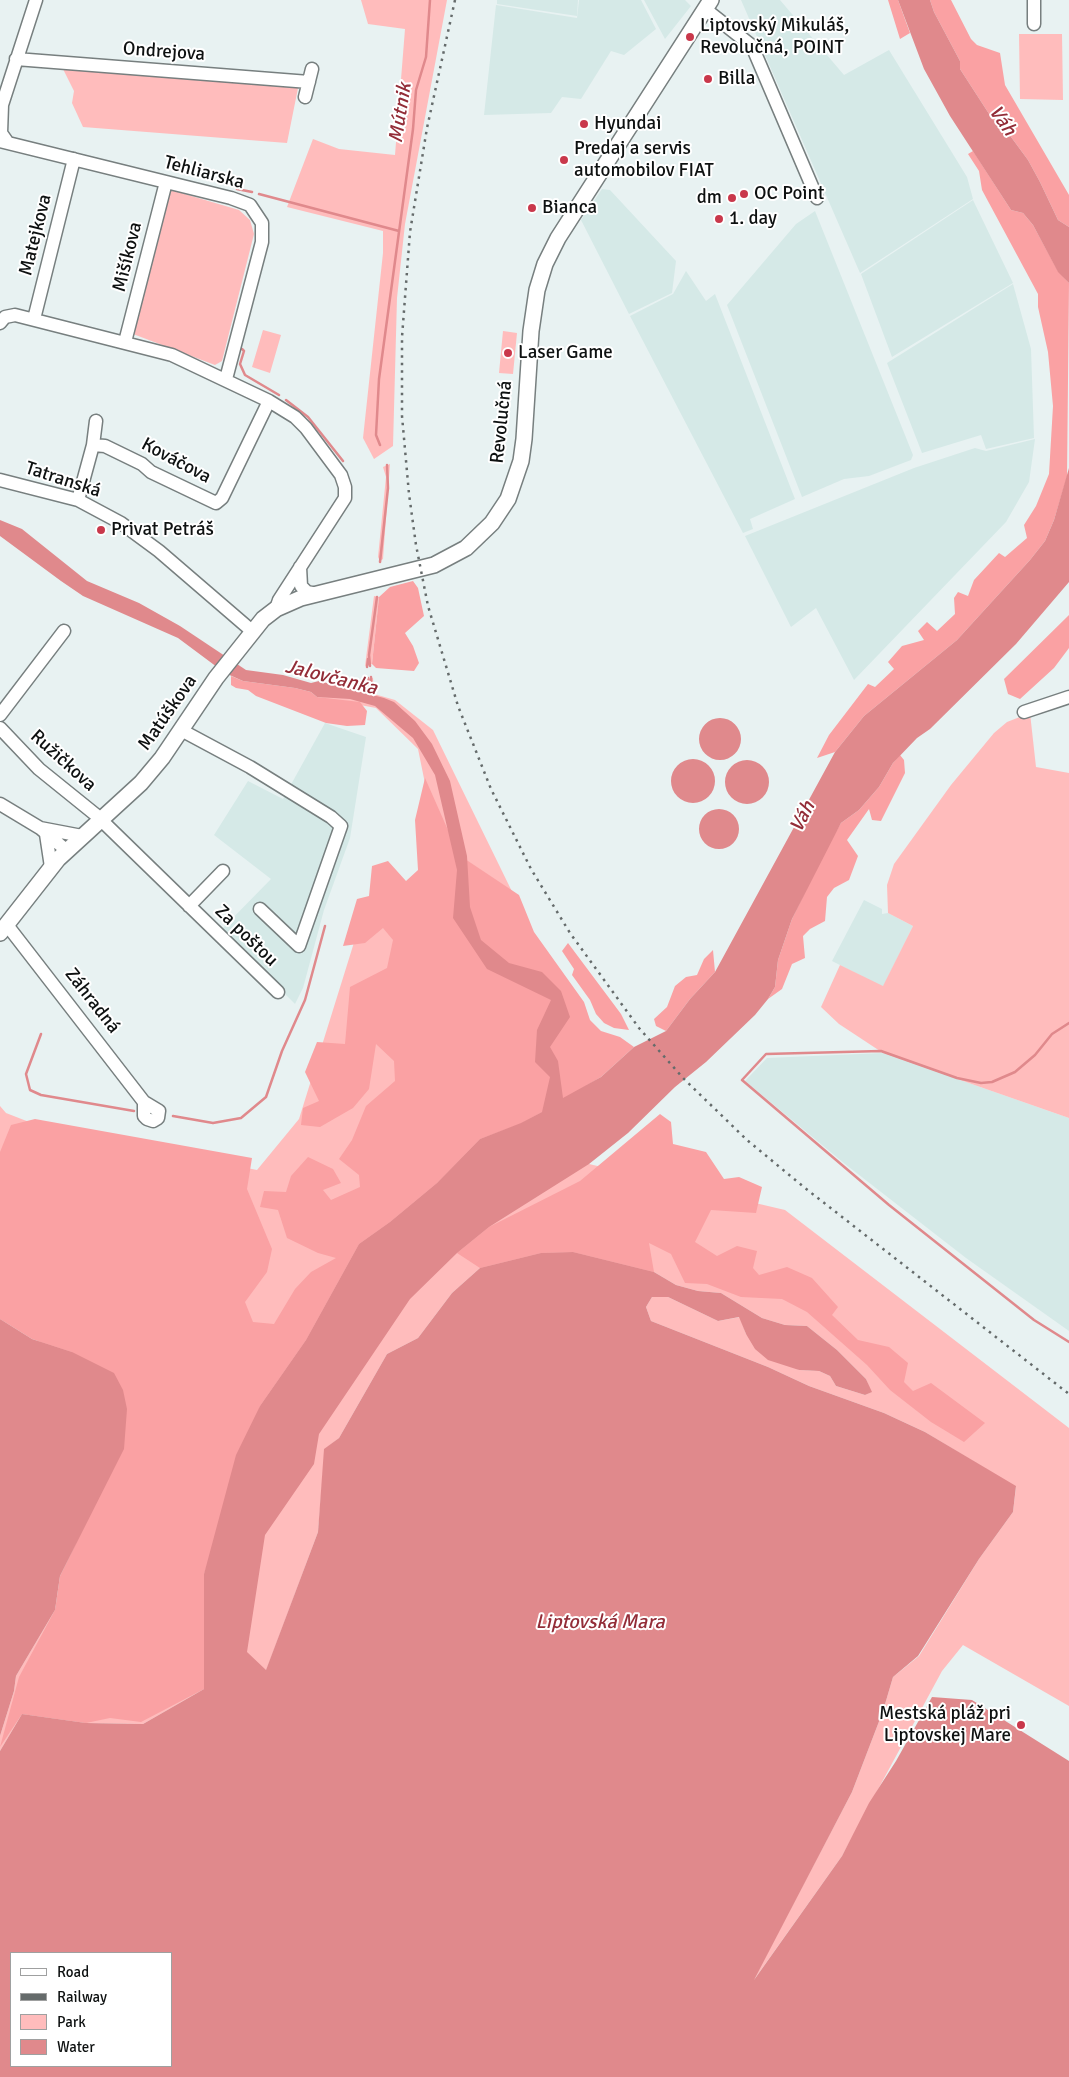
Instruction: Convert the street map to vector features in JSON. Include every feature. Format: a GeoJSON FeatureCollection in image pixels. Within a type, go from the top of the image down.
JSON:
{"type":"FeatureCollection","features":[{"type":"Feature","properties":{"kind":"main road","name":"Revolučná"},"geometry":{"type":"LineString","coordinates":[[276,609],[317,594],[434,564],[450,558],[483,534],[500,511],[508,499],[521,461],[531,331],[538,290],[545,264],[567,224],[708,4]]}},
{"type":"Feature","properties":{"kind":"main road","name":"Matúškova"},"geometry":{"type":"LineString","coordinates":[[4,929],[66,850],[101,822],[141,784],[216,678],[252,631],[276,609]]}},
{"type":"Feature","properties":{"kind":"street"},"geometry":{"type":"LineString","coordinates":[[4,142],[1,134],[1,112],[36,0]]}},
{"type":"Feature","properties":{"kind":"street"},"geometry":{"type":"LineString","coordinates":[[1034,0],[1034,24]]}},
{"type":"Feature","properties":{"kind":"street","name":"Revolučná"},"geometry":{"type":"LineString","coordinates":[[708,4],[752,46],[817,198]]}},
{"type":"Feature","properties":{"kind":"street","name":"Ondrejova"},"geometry":{"type":"LineString","coordinates":[[16,59],[308,82]]}},
{"type":"Feature","properties":{"kind":"street"},"geometry":{"type":"LineString","coordinates":[[304,97],[312,69]]}},
{"type":"Feature","properties":{"kind":"street","name":"Tehliarska"},"geometry":{"type":"LineString","coordinates":[[4,142],[250,205],[262,223],[262,242],[226,379]]}},
{"type":"Feature","properties":{"kind":"street","name":"Matejkova"},"geometry":{"type":"LineString","coordinates":[[34,319],[74,159]]}},
{"type":"Feature","properties":{"kind":"street","name":"Mišíkova"},"geometry":{"type":"LineString","coordinates":[[125,342],[166,182]]}},
{"type":"Feature","properties":{"kind":"street"},"geometry":{"type":"LineString","coordinates":[[0,323],[5,317],[15,315],[178,357],[269,401]]}},
{"type":"Feature","properties":{"kind":"street","name":"Kováčova"},"geometry":{"type":"LineString","coordinates":[[93,445],[105,446],[142,464],[151,472],[216,503],[222,498],[269,401]]}},
{"type":"Feature","properties":{"kind":"street","name":"Matúškova"},"geometry":{"type":"LineString","coordinates":[[269,401],[295,417],[306,428],[335,466],[344,482],[345,492],[343,503],[279,600],[276,609]]}},
{"type":"Feature","properties":{"kind":"street"},"geometry":{"type":"LineString","coordinates":[[78,500],[93,445],[96,421]]}},
{"type":"Feature","properties":{"kind":"street","name":"Tatranská"},"geometry":{"type":"LineString","coordinates":[[0,480],[78,500],[136,533],[252,631]]}},
{"type":"Feature","properties":{"kind":"street"},"geometry":{"type":"LineString","coordinates":[[300,567],[301,586],[307,592],[317,594]]}},
{"type":"Feature","properties":{"kind":"street"},"geometry":{"type":"LineString","coordinates":[[0,715],[64,631]]}},
{"type":"Feature","properties":{"kind":"street"},"geometry":{"type":"LineString","coordinates":[[1024,712],[1069,697]]}},
{"type":"Feature","properties":{"kind":"street","name":"Ružičkova"},"geometry":{"type":"LineString","coordinates":[[0,728],[39,769],[101,822]]}},
{"type":"Feature","properties":{"kind":"street"},"geometry":{"type":"LineString","coordinates":[[181,730],[250,767],[331,817],[341,826],[299,946],[260,909]]}},
{"type":"Feature","properties":{"kind":"street"},"geometry":{"type":"LineString","coordinates":[[0,804],[43,831],[66,850]]}},
{"type":"Feature","properties":{"kind":"street","name":"Za poštou"},"geometry":{"type":"LineString","coordinates":[[101,822],[278,992]]}},
{"type":"Feature","properties":{"kind":"street"},"geometry":{"type":"LineString","coordinates":[[43,831],[82,836]]}},
{"type":"Feature","properties":{"kind":"street"},"geometry":{"type":"LineString","coordinates":[[43,831],[51,867]]}},
{"type":"Feature","properties":{"kind":"street","name":"Za poštou"},"geometry":{"type":"LineString","coordinates":[[189,906],[223,871]]}},
{"type":"Feature","properties":{"kind":"street","name":"Záhradná"},"geometry":{"type":"LineString","coordinates":[[4,929],[144,1102]]}},
{"type":"Feature","properties":{"kind":"shaded area"},"geometry":{"type":"Polygon","coordinates":[[[497,0],[578,0],[577,16],[497,4],[497,0]]]}},
{"type":"Feature","properties":{"kind":"shaded area"},"geometry":{"type":"Polygon","coordinates":[[[579,0],[641,0],[656,29],[624,55],[611,51],[581,99],[562,97],[551,113],[484,115],[496,5],[577,18],[579,0]]]}},
{"type":"Feature","properties":{"kind":"shaded area"},"geometry":{"type":"Polygon","coordinates":[[[644,0],[685,0],[691,6],[665,39],[644,0]]]}},
{"type":"Feature","properties":{"kind":"shaded area"},"geometry":{"type":"Polygon","coordinates":[[[741,0],[780,0],[844,75],[889,50],[967,177],[973,199],[860,273],[741,0]]]}},
{"type":"Feature","properties":{"kind":"shaded area"},"geometry":{"type":"Polygon","coordinates":[[[888,0],[898,0],[910,33],[900,39],[888,0]]]}},
{"type":"Feature","properties":{"kind":"shaded area"},"geometry":{"type":"Polygon","coordinates":[[[930,0],[951,0],[971,39],[977,45],[1000,53],[1005,85],[1069,195],[1069,227],[1058,220],[1028,160],[1000,122],[993,120],[960,69],[960,61],[934,12],[930,0]]]}},
{"type":"Feature","properties":{"kind":"shaded area"},"geometry":{"type":"Polygon","coordinates":[[[973,151],[1011,210],[1023,213],[1033,225],[1058,271],[1069,283],[1067,477],[1054,520],[1045,541],[1030,560],[957,640],[864,716],[835,752],[817,758],[829,735],[868,684],[875,687],[894,669],[888,662],[902,646],[924,640],[918,631],[927,622],[937,631],[955,614],[954,598],[958,592],[968,596],[974,580],[999,553],[1005,557],[1027,538],[1024,525],[1036,506],[1049,474],[1053,406],[1048,352],[1038,307],[1038,294],[982,190],[979,171],[968,154],[973,151]]]}},
{"type":"Feature","properties":{"kind":"shaded area"},"geometry":{"type":"Polygon","coordinates":[[[602,189],[610,190],[676,261],[672,293],[629,314],[581,220],[602,189]]]}},
{"type":"Feature","properties":{"kind":"shaded area"},"geometry":{"type":"Polygon","coordinates":[[[973,200],[1013,283],[892,357],[861,274],[973,200]]]}},
{"type":"Feature","properties":{"kind":"shaded area"},"geometry":{"type":"Polygon","coordinates":[[[815,211],[913,455],[911,460],[869,476],[844,479],[802,497],[727,305],[796,224],[815,211]]]}},
{"type":"Feature","properties":{"kind":"shaded area"},"geometry":{"type":"Polygon","coordinates":[[[686,271],[706,301],[715,294],[795,499],[750,519],[753,529],[743,533],[630,316],[673,294],[686,271]]]}},
{"type":"Feature","properties":{"kind":"shaded area"},"geometry":{"type":"Polygon","coordinates":[[[1013,284],[1031,349],[1034,438],[986,449],[981,435],[922,453],[887,363],[1013,284]]]}},
{"type":"Feature","properties":{"kind":"shaded area"},"geometry":{"type":"Polygon","coordinates":[[[1035,439],[1029,482],[1006,522],[854,680],[816,608],[791,627],[745,536],[914,468],[975,448],[986,451],[1035,439]]]}},
{"type":"Feature","properties":{"kind":"shaded area"},"geometry":{"type":"Polygon","coordinates":[[[413,581],[418,588],[424,616],[405,633],[413,646],[419,663],[414,671],[376,668],[372,664],[379,597],[390,587],[413,581]]]}},
{"type":"Feature","properties":{"kind":"shaded area"},"geometry":{"type":"Polygon","coordinates":[[[1069,615],[1069,648],[1054,668],[1020,699],[1008,694],[1004,679],[1069,615]]]}},
{"type":"Feature","properties":{"kind":"shaded area"},"geometry":{"type":"Polygon","coordinates":[[[231,676],[243,681],[295,688],[311,692],[317,697],[360,702],[367,711],[365,725],[347,726],[326,723],[256,696],[248,690],[236,688],[231,685],[231,676]]]}},
{"type":"Feature","properties":{"kind":"shaded area"},"geometry":{"type":"Polygon","coordinates":[[[325,723],[366,737],[350,838],[324,910],[303,988],[295,1004],[221,930],[271,879],[214,835],[248,781],[283,799],[325,723]]]}},
{"type":"Feature","properties":{"kind":"shaded area"},"geometry":{"type":"Polygon","coordinates":[[[900,755],[904,760],[905,773],[881,821],[872,820],[869,809],[847,840],[858,856],[849,880],[834,888],[827,897],[825,921],[810,929],[803,936],[805,958],[792,964],[782,989],[768,999],[775,987],[778,960],[792,919],[827,847],[841,823],[859,810],[879,787],[900,755]]]}},
{"type":"Feature","properties":{"kind":"shaded area"},"geometry":{"type":"Polygon","coordinates":[[[425,778],[459,855],[519,895],[534,932],[584,1002],[590,1020],[601,1031],[620,1037],[634,1047],[601,1077],[520,1124],[480,1139],[437,1183],[390,1222],[359,1244],[306,1340],[260,1406],[204,1574],[204,1689],[141,1722],[110,1718],[86,1723],[22,1714],[0,1747],[19,1677],[55,1610],[60,1576],[90,1515],[72,1352],[32,1339],[0,1319],[0,1152],[11,1125],[35,1119],[252,1158],[247,1189],[272,1249],[267,1272],[245,1302],[253,1322],[274,1324],[295,1289],[311,1272],[336,1258],[318,1253],[287,1238],[278,1210],[260,1207],[264,1191],[286,1192],[291,1176],[308,1157],[333,1169],[341,1183],[323,1190],[331,1200],[360,1187],[359,1175],[339,1159],[352,1140],[366,1106],[395,1081],[394,1061],[376,1044],[369,1089],[353,1108],[320,1127],[301,1125],[303,1108],[319,1101],[305,1072],[317,1042],[345,1044],[350,987],[387,968],[393,940],[383,928],[365,943],[343,946],[357,899],[369,896],[372,866],[388,861],[406,881],[418,870],[415,820],[425,778]]]}},
{"type":"Feature","properties":{"kind":"shaded area"},"geometry":{"type":"Polygon","coordinates":[[[864,900],[882,909],[882,914],[888,913],[913,926],[883,987],[832,961],[864,900]]]}},
{"type":"Feature","properties":{"kind":"shaded area"},"geometry":{"type":"Polygon","coordinates":[[[568,943],[621,1014],[629,1030],[614,1028],[604,1023],[596,1014],[590,1000],[572,975],[574,969],[562,951],[568,943]]]}},
{"type":"Feature","properties":{"kind":"shaded area"},"geometry":{"type":"Polygon","coordinates":[[[713,950],[715,972],[690,999],[666,1031],[656,1026],[654,1019],[667,1007],[675,986],[686,977],[697,975],[704,959],[713,950]]]}},
{"type":"Feature","properties":{"kind":"shaded area"},"geometry":{"type":"Polygon","coordinates":[[[883,1053],[1069,1118],[1069,1331],[966,1258],[845,1164],[745,1081],[767,1058],[883,1053]]]}},
{"type":"Feature","properties":{"kind":"shaded area"},"geometry":{"type":"Polygon","coordinates":[[[660,1114],[671,1122],[673,1144],[706,1152],[724,1179],[739,1177],[762,1187],[756,1213],[711,1210],[695,1242],[717,1256],[737,1246],[757,1251],[753,1268],[759,1275],[787,1267],[812,1278],[838,1307],[832,1315],[858,1340],[889,1347],[908,1363],[904,1382],[913,1391],[931,1383],[985,1423],[964,1442],[931,1422],[890,1390],[867,1365],[807,1312],[782,1299],[741,1297],[707,1284],[685,1283],[671,1254],[649,1243],[654,1272],[573,1252],[541,1253],[480,1268],[457,1253],[489,1227],[580,1181],[660,1114]]]}},
{"type":"Feature","properties":{"kind":"green space"},"geometry":{"type":"Polygon","coordinates":[[[361,0],[447,0],[405,224],[397,298],[393,446],[374,459],[363,438],[383,253],[383,231],[287,207],[313,139],[339,149],[395,155],[405,29],[368,24],[361,0]]]}},
{"type":"Feature","properties":{"kind":"green space"},"geometry":{"type":"Polygon","coordinates":[[[1019,34],[1062,34],[1063,100],[1020,99],[1019,34]]]}},
{"type":"Feature","properties":{"kind":"green space"},"geometry":{"type":"Polygon","coordinates":[[[63,69],[298,88],[287,143],[83,127],[72,103],[74,91],[63,69]]]}},
{"type":"Feature","properties":{"kind":"green space"},"geometry":{"type":"Polygon","coordinates":[[[171,190],[239,210],[250,220],[254,234],[222,361],[215,365],[133,334],[171,190]]]}},
{"type":"Feature","properties":{"kind":"green space"},"geometry":{"type":"Polygon","coordinates":[[[263,330],[281,335],[270,373],[252,367],[263,330]]]}},
{"type":"Feature","properties":{"kind":"green space","name":"Laser Game"},"geometry":{"type":"Polygon","coordinates":[[[503,331],[517,333],[513,374],[499,373],[503,331]]]}},
{"type":"Feature","properties":{"kind":"green space"},"geometry":{"type":"Polygon","coordinates":[[[390,464],[383,559],[380,561],[378,557],[386,477],[383,467],[390,464]]]}},
{"type":"Feature","properties":{"kind":"green space"},"geometry":{"type":"Polygon","coordinates":[[[374,596],[379,597],[372,664],[365,666],[374,596]]]}},
{"type":"Feature","properties":{"kind":"green space"},"geometry":{"type":"Polygon","coordinates":[[[373,678],[374,694],[395,700],[433,730],[545,959],[589,1164],[785,1210],[1069,1428],[1069,1706],[963,1645],[942,1671],[842,1856],[751,1984],[852,1792],[883,1711],[893,1677],[919,1656],[979,1559],[1013,1512],[1016,1487],[925,1432],[884,1413],[809,1386],[768,1367],[651,1321],[646,1307],[652,1297],[668,1297],[718,1321],[740,1317],[746,1334],[799,1370],[819,1371],[830,1376],[836,1386],[865,1395],[871,1392],[866,1379],[837,1350],[807,1326],[785,1325],[762,1318],[721,1293],[698,1291],[676,1285],[654,1272],[480,1268],[452,1293],[418,1338],[387,1354],[339,1438],[325,1449],[318,1532],[266,1671],[204,1689],[143,1724],[86,1723],[22,1714],[0,1751],[0,1736],[14,1691],[16,1676],[55,1610],[123,1390],[0,1319],[0,1106],[6,1113],[42,1127],[257,1170],[299,1119],[366,904],[435,895],[431,813],[418,749],[376,708],[317,697],[319,681],[367,693],[368,679],[373,678]]]}},
{"type":"Feature","properties":{"kind":"green space"},"geometry":{"type":"Polygon","coordinates":[[[1030,713],[1036,767],[1069,773],[1069,1118],[883,1053],[839,1024],[821,1007],[840,965],[883,986],[913,926],[888,913],[887,885],[894,864],[951,785],[994,733],[1007,722],[1030,713]]]}},
{"type":"Feature","properties":{"kind":"water"},"geometry":{"type":"Polygon","coordinates":[[[898,0],[930,0],[934,12],[960,61],[960,69],[993,120],[1000,122],[1028,160],[1058,220],[1069,227],[1069,283],[1058,272],[1033,225],[1023,213],[1011,210],[950,116],[924,69],[898,0]]]}},
{"type":"Feature","properties":{"kind":"water","name":"Liptovská Mara"},"geometry":{"type":"Polygon","coordinates":[[[1069,468],[1069,582],[1016,644],[893,763],[879,787],[859,810],[841,823],[792,919],[778,960],[775,987],[768,999],[755,1015],[706,1062],[675,1087],[628,1133],[589,1164],[489,1227],[457,1253],[410,1299],[319,1434],[314,1464],[265,1535],[247,1652],[266,1670],[318,1532],[324,1449],[339,1438],[387,1354],[418,1338],[452,1293],[480,1268],[541,1253],[573,1252],[654,1272],[676,1285],[698,1291],[721,1293],[762,1318],[785,1325],[807,1326],[837,1350],[866,1379],[872,1392],[865,1395],[836,1386],[830,1376],[819,1371],[799,1370],[768,1360],[755,1349],[739,1317],[718,1321],[668,1297],[652,1297],[646,1307],[651,1321],[768,1367],[809,1386],[884,1413],[925,1432],[1016,1486],[1013,1512],[979,1559],[918,1656],[893,1677],[883,1711],[852,1792],[754,1980],[842,1856],[869,1803],[896,1761],[932,1697],[972,1700],[1069,1761],[1069,2077],[0,2077],[0,1751],[22,1714],[86,1723],[143,1724],[204,1689],[204,1574],[236,1455],[260,1406],[306,1340],[359,1244],[390,1222],[437,1183],[480,1139],[521,1123],[542,1112],[550,1077],[535,1062],[537,1030],[551,1000],[487,969],[453,918],[457,870],[435,775],[413,738],[375,706],[350,699],[317,697],[311,692],[295,688],[243,681],[225,673],[178,638],[83,596],[0,536],[0,520],[22,529],[87,581],[139,603],[180,626],[246,670],[283,675],[311,683],[319,681],[384,698],[394,702],[415,721],[432,744],[450,781],[467,856],[470,907],[481,940],[509,963],[542,972],[561,991],[570,1017],[550,1047],[558,1061],[563,1098],[601,1077],[634,1047],[666,1031],[690,999],[715,972],[835,752],[864,716],[957,640],[1045,541],[1054,520],[1069,468]]]}},
{"type":"Feature","properties":{"kind":"water"},"geometry":{"type":"Polygon","coordinates":[[[724,718],[732,721],[738,727],[741,739],[738,751],[732,757],[716,760],[708,757],[702,751],[699,735],[702,727],[708,721],[724,718]]]}},
{"type":"Feature","properties":{"kind":"water"},"geometry":{"type":"Polygon","coordinates":[[[693,759],[705,763],[711,769],[715,781],[711,793],[705,799],[693,803],[681,799],[675,793],[671,781],[675,769],[681,763],[693,759]]]}},
{"type":"Feature","properties":{"kind":"water"},"geometry":{"type":"Polygon","coordinates":[[[747,760],[759,764],[765,770],[769,782],[765,794],[759,800],[747,804],[735,800],[729,794],[725,782],[729,770],[735,764],[747,760]]]}},
{"type":"Feature","properties":{"kind":"water"},"geometry":{"type":"Polygon","coordinates":[[[723,809],[730,812],[736,818],[739,829],[738,837],[730,846],[723,849],[715,849],[708,846],[700,837],[699,825],[702,818],[711,810],[723,809]]]}},
{"type":"Feature","properties":{"kind":"water"},"geometry":{"type":"Polygon","coordinates":[[[0,1319],[32,1339],[72,1352],[114,1373],[123,1390],[127,1409],[124,1449],[60,1576],[55,1610],[16,1676],[14,1691],[0,1736],[0,1319]]]}},
{"type":"Feature","properties":{"kind":"waterway","name":"Mútnik"},"geometry":{"type":"LineString","coordinates":[[380,445],[376,435],[379,379],[413,129],[416,90],[426,57],[430,0]]}},
{"type":"Feature","properties":{"kind":"waterway","name":"Mútnik"},"geometry":{"type":"LineString","coordinates":[[237,189],[252,192]]}},
{"type":"Feature","properties":{"kind":"waterway","name":"Mútnik"},"geometry":{"type":"LineString","coordinates":[[259,194],[399,231]]}},
{"type":"Feature","properties":{"kind":"waterway"},"geometry":{"type":"LineString","coordinates":[[242,349],[244,351],[240,364],[245,375],[279,395]]}},
{"type":"Feature","properties":{"kind":"waterway"},"geometry":{"type":"LineString","coordinates":[[286,400],[308,417],[343,461]]}},
{"type":"Feature","properties":{"kind":"waterway","name":"Mútnik"},"geometry":{"type":"LineString","coordinates":[[380,562],[388,488],[387,465]]}},
{"type":"Feature","properties":{"kind":"waterway","name":"Mútnik"},"geometry":{"type":"LineString","coordinates":[[370,666],[369,655],[377,597]]}},
{"type":"Feature","properties":{"kind":"waterway","name":"Mútnik"},"geometry":{"type":"LineString","coordinates":[[367,667],[368,659]]}},
{"type":"Feature","properties":{"kind":"waterway","name":"Mútnik"},"geometry":{"type":"LineString","coordinates":[[371,677],[372,696]]}},
{"type":"Feature","properties":{"kind":"waterway","name":"Mútnik"},"geometry":{"type":"LineString","coordinates":[[368,678],[370,686]]}},
{"type":"Feature","properties":{"kind":"waterway"},"geometry":{"type":"LineString","coordinates":[[173,1116],[213,1123],[241,1118],[266,1097],[282,1051],[305,1000],[325,926]]}},
{"type":"Feature","properties":{"kind":"waterway"},"geometry":{"type":"LineString","coordinates":[[1069,1023],[1052,1034],[1035,1055],[1015,1072],[992,1082],[981,1083],[957,1078],[881,1051],[766,1054],[742,1080],[889,1205],[1034,1320],[1069,1342]]}},
{"type":"Feature","properties":{"kind":"waterway"},"geometry":{"type":"LineString","coordinates":[[41,1034],[26,1074],[30,1090],[41,1095],[134,1111]]}},
{"type":"Feature","properties":{"kind":"railway"},"geometry":{"type":"LineString","coordinates":[[455,0],[427,128],[410,232],[402,337],[402,416],[409,494],[416,545],[428,606],[458,706],[491,789],[531,869],[570,933],[639,1028],[684,1079],[747,1140],[805,1188],[1069,1394]]}},
{"type":"Feature","properties":{"kind":"place","name":"Liptovský Mikuláš, Revolučná, POINT"},"geometry":{"type":"Point","coordinates":[690,37]}},
{"type":"Feature","properties":{"kind":"place","name":"Billa"},"geometry":{"type":"Point","coordinates":[708,79]}},
{"type":"Feature","properties":{"kind":"place","name":"Hyundai"},"geometry":{"type":"Point","coordinates":[584,124]}},
{"type":"Feature","properties":{"kind":"place","name":"Predaj a servis automobilov FIAT"},"geometry":{"type":"Point","coordinates":[564,160]}},
{"type":"Feature","properties":{"kind":"place","name":"OC Point"},"geometry":{"type":"Point","coordinates":[744,194]}},
{"type":"Feature","properties":{"kind":"place","name":"dm"},"geometry":{"type":"Point","coordinates":[732,198]}},
{"type":"Feature","properties":{"kind":"place","name":"Bianca"},"geometry":{"type":"Point","coordinates":[532,208]}},
{"type":"Feature","properties":{"kind":"place","name":"1. day"},"geometry":{"type":"Point","coordinates":[719,219]}},
{"type":"Feature","properties":{"kind":"place","name":"Laser Game"},"geometry":{"type":"Point","coordinates":[508,353]}},
{"type":"Feature","properties":{"kind":"place","name":"Privat Petráš"},"geometry":{"type":"Point","coordinates":[101,530]}},
{"type":"Feature","properties":{"kind":"place","name":"Mestská pláž pri Liptovskej Mare"},"geometry":{"type":"Point","coordinates":[1021,1725]}},
{"type":"Feature","properties":{"kind":"water label","name":"Váh"},"geometry":{"type":"Point","coordinates":[1002,121]}},
{"type":"Feature","properties":{"kind":"water label","name":"Jalovčanka"},"geometry":{"type":"Point","coordinates":[331,678]}},
{"type":"Feature","properties":{"kind":"water label","name":"Váh"},"geometry":{"type":"Point","coordinates":[803,817]}}]}
